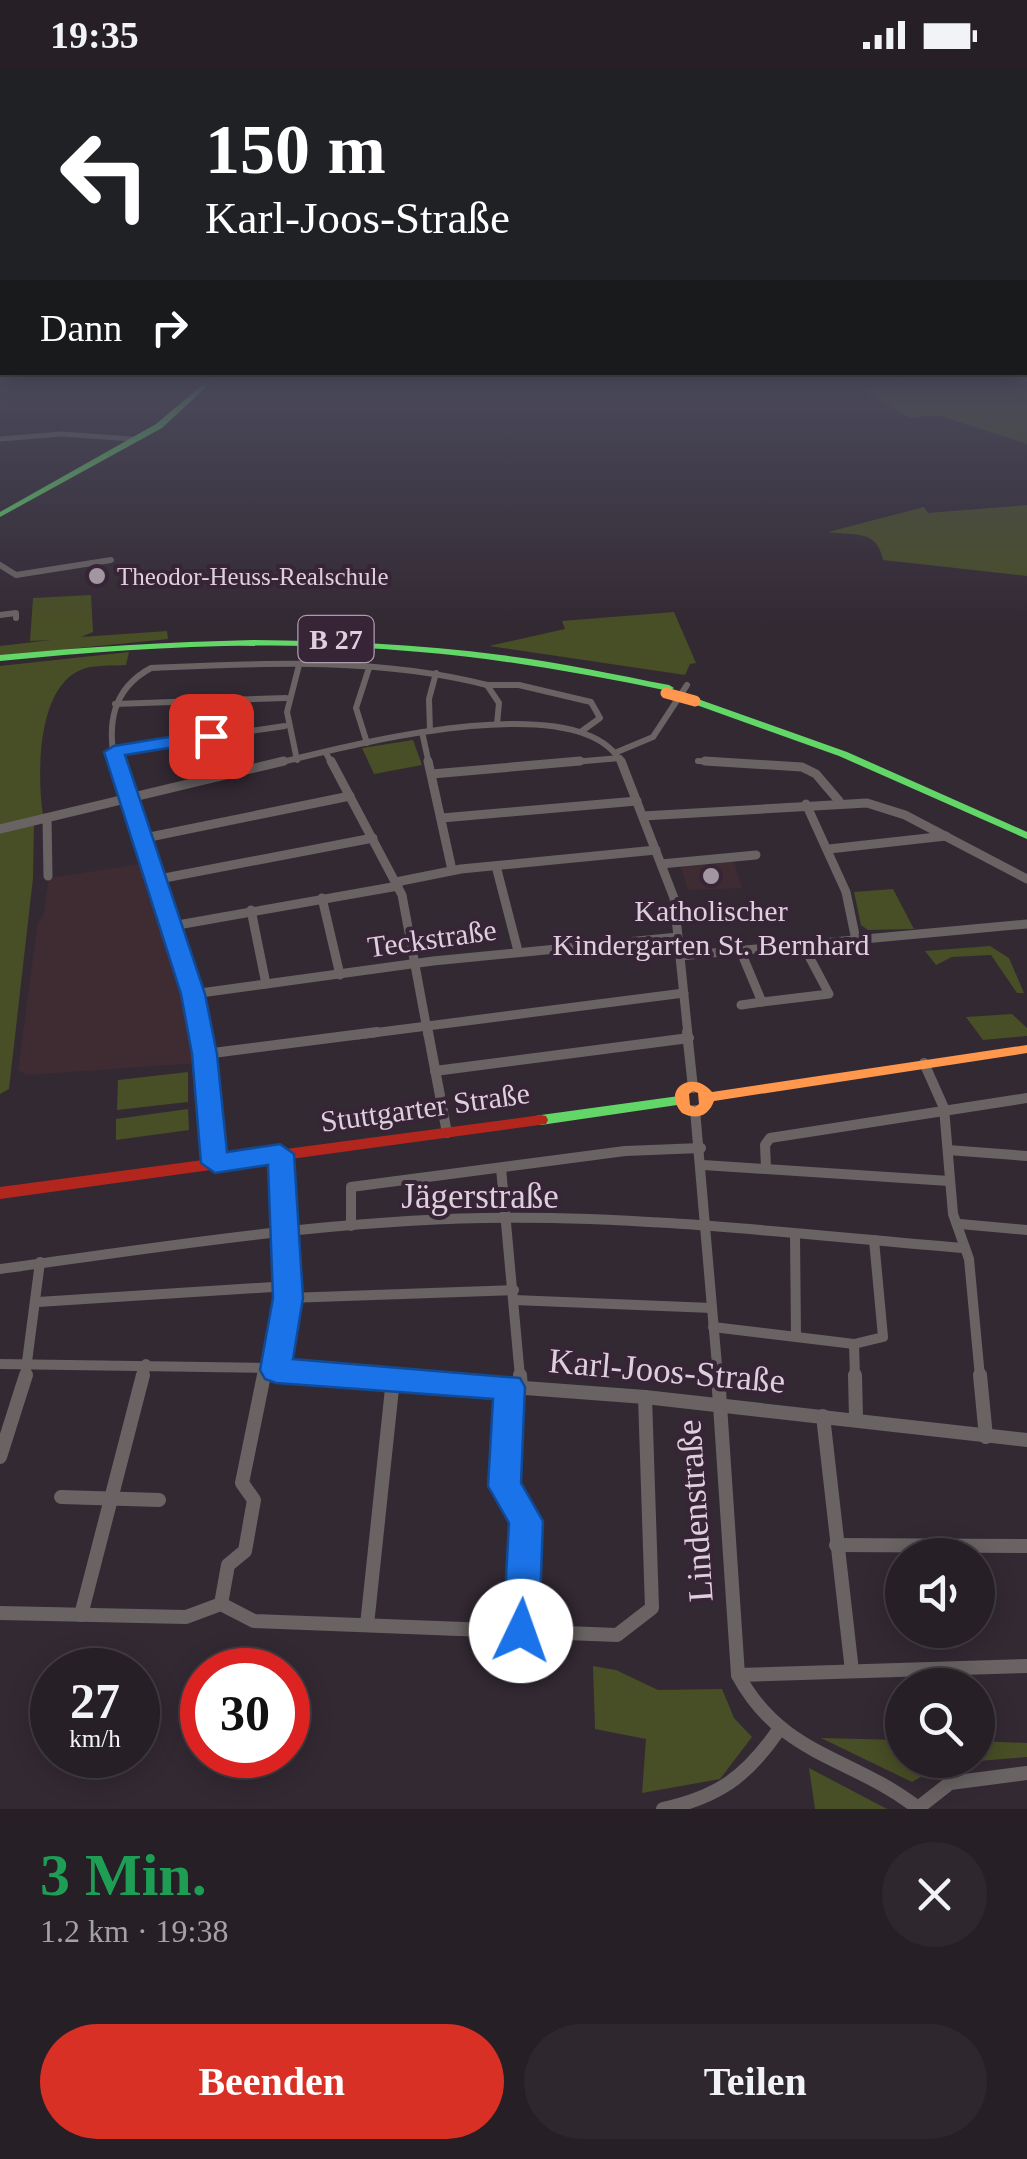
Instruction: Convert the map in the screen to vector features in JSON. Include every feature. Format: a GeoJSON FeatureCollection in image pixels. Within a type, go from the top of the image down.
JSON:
{"type":"FeatureCollection","features":[{"type":"Feature","properties":{"kind":"main road"},"geometry":{"type":"LineString","coordinates":[[0,515],[102,461]]}},
{"type":"Feature","properties":{"kind":"main road","name":"B 27"},"geometry":{"type":"LineString","coordinates":[[0,660],[192,644],[344,644],[499,658],[682,694],[828,748],[1027,833]]}},
{"type":"Feature","properties":{"kind":"main road"},"geometry":{"type":"LineString","coordinates":[[710,1098],[708,1106],[695,1110],[679,1101],[681,1092],[693,1088],[710,1098],[1027,1049]]}},
{"type":"Feature","properties":{"kind":"main road","name":"Stuttgarter Straße"},"geometry":{"type":"LineString","coordinates":[[0,1194],[679,1101]]}},
{"type":"Feature","properties":{"kind":"street"},"geometry":{"type":"LineString","coordinates":[[0,565],[16,575],[111,560]]}},
{"type":"Feature","properties":{"kind":"street"},"geometry":{"type":"LineString","coordinates":[[0,615],[16,614],[16,618]]}},
{"type":"Feature","properties":{"kind":"street"},"geometry":{"type":"LineString","coordinates":[[297,760],[285,726],[286,698],[299,665]]}},
{"type":"Feature","properties":{"kind":"street"},"geometry":{"type":"LineString","coordinates":[[215,1163],[204,1054],[193,994],[126,800],[114,752],[110,720],[116,704],[143,671],[299,665],[436,674],[487,685],[520,684],[591,702],[600,718],[582,732]]}},
{"type":"Feature","properties":{"kind":"street"},"geometry":{"type":"LineString","coordinates":[[367,743],[356,708],[369,668]]}},
{"type":"Feature","properties":{"kind":"street"},"geometry":{"type":"LineString","coordinates":[[436,674],[426,731],[452,870]]}},
{"type":"Feature","properties":{"kind":"street"},"geometry":{"type":"LineString","coordinates":[[487,685],[498,703],[496,724]]}},
{"type":"Feature","properties":{"kind":"street"},"geometry":{"type":"LineString","coordinates":[[432,774],[619,754],[649,741],[665,726],[682,694]]}},
{"type":"Feature","properties":{"kind":"street"},"geometry":{"type":"LineString","coordinates":[[116,704],[286,698]]}},
{"type":"Feature","properties":{"kind":"street"},"geometry":{"type":"LineString","coordinates":[[0,828],[426,731],[496,724],[582,732],[604,740],[619,754],[674,898],[693,1088]]}},
{"type":"Feature","properties":{"kind":"street"},"geometry":{"type":"LineString","coordinates":[[114,752],[285,726]]}},
{"type":"Feature","properties":{"kind":"street"},"geometry":{"type":"LineString","coordinates":[[326,753],[397,884],[447,1132]]}},
{"type":"Feature","properties":{"kind":"street"},"geometry":{"type":"LineString","coordinates":[[698,761],[802,768],[816,774],[839,801]]}},
{"type":"Feature","properties":{"kind":"street"},"geometry":{"type":"LineString","coordinates":[[140,839],[350,796]]}},
{"type":"Feature","properties":{"kind":"street"},"geometry":{"type":"LineString","coordinates":[[442,818],[636,801]]}},
{"type":"Feature","properties":{"kind":"street"},"geometry":{"type":"LineString","coordinates":[[643,816],[839,801],[887,808],[1027,879]]}},
{"type":"Feature","properties":{"kind":"street"},"geometry":{"type":"LineString","coordinates":[[806,804],[846,892],[856,940]]}},
{"type":"Feature","properties":{"kind":"street"},"geometry":{"type":"LineString","coordinates":[[47,818],[48,876]]}},
{"type":"Feature","properties":{"kind":"street"},"geometry":{"type":"LineString","coordinates":[[829,849],[948,836]]}},
{"type":"Feature","properties":{"kind":"street"},"geometry":{"type":"LineString","coordinates":[[154,880],[373,838]]}},
{"type":"Feature","properties":{"kind":"street"},"geometry":{"type":"LineString","coordinates":[[172,926],[452,870],[656,850]]}},
{"type":"Feature","properties":{"kind":"street"},"geometry":{"type":"LineString","coordinates":[[661,864],[756,855]]}},
{"type":"Feature","properties":{"kind":"street"},"geometry":{"type":"LineString","coordinates":[[496,866],[518,951]]}},
{"type":"Feature","properties":{"kind":"street"},"geometry":{"type":"LineString","coordinates":[[322,898],[340,975]]}},
{"type":"Feature","properties":{"kind":"street"},"geometry":{"type":"LineString","coordinates":[[251,910],[266,984]]}},
{"type":"Feature","properties":{"kind":"street"},"geometry":{"type":"LineString","coordinates":[[680,956],[1027,924]]}},
{"type":"Feature","properties":{"kind":"street","name":"Teckstraße"},"geometry":{"type":"LineString","coordinates":[[193,994],[518,951],[678,937]]}},
{"type":"Feature","properties":{"kind":"street"},"geometry":{"type":"LineString","coordinates":[[741,1005],[828,994],[803,944]]}},
{"type":"Feature","properties":{"kind":"street"},"geometry":{"type":"LineString","coordinates":[[741,952],[762,1002]]}},
{"type":"Feature","properties":{"kind":"street"},"geometry":{"type":"LineString","coordinates":[[204,1054],[684,993]]}},
{"type":"Feature","properties":{"kind":"street"},"geometry":{"type":"LineString","coordinates":[[435,1071],[688,1038]]}},
{"type":"Feature","properties":{"kind":"street"},"geometry":{"type":"LineString","coordinates":[[924,1063],[944,1108],[953,1214],[960,1224],[962,1248],[969,1260],[986,1437]]}},
{"type":"Feature","properties":{"kind":"street"},"geometry":{"type":"LineString","coordinates":[[766,1168],[765,1145],[770,1138],[1027,1098]]}},
{"type":"Feature","properties":{"kind":"street","name":"Lindenstraße"},"geometry":{"type":"LineString","coordinates":[[695,1110],[708,1228],[738,1675],[752,1705],[778,1732],[892,1787],[918,1808]]}},
{"type":"Feature","properties":{"kind":"street"},"geometry":{"type":"LineString","coordinates":[[351,1226],[351,1187],[650,1148],[701,1148]]}},
{"type":"Feature","properties":{"kind":"street"},"geometry":{"type":"LineString","coordinates":[[948,1150],[1027,1156]]}},
{"type":"Feature","properties":{"kind":"street"},"geometry":{"type":"LineString","coordinates":[[221,1604],[228,1565],[245,1551],[254,1500],[242,1483],[288,1292],[280,1154]]}},
{"type":"Feature","properties":{"kind":"street"},"geometry":{"type":"LineString","coordinates":[[703,1166],[949,1182]]}},
{"type":"Feature","properties":{"kind":"street"},"geometry":{"type":"LineString","coordinates":[[501,1168],[514,1295],[515,1388],[505,1486],[526,1521],[521,1631]]}},
{"type":"Feature","properties":{"kind":"street","name":"Jägerstraße"},"geometry":{"type":"LineString","coordinates":[[0,1269],[286,1230],[467,1218],[708,1228],[962,1248]]}},
{"type":"Feature","properties":{"kind":"street"},"geometry":{"type":"LineString","coordinates":[[960,1224],[1027,1230]]}},
{"type":"Feature","properties":{"kind":"street"},"geometry":{"type":"LineString","coordinates":[[795,1234],[796,1335]]}},
{"type":"Feature","properties":{"kind":"street"},"geometry":{"type":"LineString","coordinates":[[713,1326],[854,1344],[861,1339],[883,1337],[874,1240]]}},
{"type":"Feature","properties":{"kind":"street"},"geometry":{"type":"LineString","coordinates":[[0,1457],[29,1364],[40,1262]]}},
{"type":"Feature","properties":{"kind":"street"},"geometry":{"type":"LineString","coordinates":[[38,1302],[288,1292],[514,1295],[712,1308]]}},
{"type":"Feature","properties":{"kind":"street"},"geometry":{"type":"LineString","coordinates":[[854,1344],[856,1418]]}},
{"type":"Feature","properties":{"kind":"street","name":"Karl-Joos-Straße"},"geometry":{"type":"LineString","coordinates":[[0,1364],[270,1369],[645,1397],[1027,1440]]}},
{"type":"Feature","properties":{"kind":"street"},"geometry":{"type":"LineString","coordinates":[[81,1615],[146,1364]]}},
{"type":"Feature","properties":{"kind":"street"},"geometry":{"type":"LineString","coordinates":[[367,1625],[392,1379]]}},
{"type":"Feature","properties":{"kind":"street"},"geometry":{"type":"LineString","coordinates":[[0,1613],[186,1617],[221,1604],[234,1607],[254,1621],[617,1634],[652,1608],[645,1397]]}},
{"type":"Feature","properties":{"kind":"street"},"geometry":{"type":"LineString","coordinates":[[823,1416],[852,1671]]}},
{"type":"Feature","properties":{"kind":"street"},"geometry":{"type":"LineString","coordinates":[[61,1497],[160,1500]]}},
{"type":"Feature","properties":{"kind":"street"},"geometry":{"type":"LineString","coordinates":[[836,1544],[1027,1546]]}},
{"type":"Feature","properties":{"kind":"street"},"geometry":{"type":"LineString","coordinates":[[738,1675],[1027,1666]]}},
{"type":"Feature","properties":{"kind":"street"},"geometry":{"type":"LineString","coordinates":[[663,1809],[717,1797],[728,1790],[778,1732]]}},
{"type":"Feature","properties":{"kind":"street"},"geometry":{"type":"LineString","coordinates":[[918,1808],[950,1783],[1027,1773]]}},
{"type":"Feature","properties":{"kind":"shaded area","name":"Katholischer Kindergarten St. Bernhard"},"geometry":{"type":"Polygon","coordinates":[[[733,859],[742,888],[688,890],[680,864],[733,859]]]}},
{"type":"Feature","properties":{"kind":"shaded area"},"geometry":{"type":"Polygon","coordinates":[[[142,864],[178,964],[198,1063],[27,1075],[18,1070],[38,922],[43,917],[49,878],[142,864]]]}},
{"type":"Feature","properties":{"kind":"green space"},"geometry":{"type":"Polygon","coordinates":[[[1027,505],[1027,576],[883,560],[870,539],[828,532],[924,507],[928,513],[1027,505]]]}},
{"type":"Feature","properties":{"kind":"green space"},"geometry":{"type":"Polygon","coordinates":[[[91,595],[93,632],[81,637],[167,631],[168,639],[0,656],[0,646],[51,640],[30,641],[33,598],[91,595]]]}},
{"type":"Feature","properties":{"kind":"green space"},"geometry":{"type":"Polygon","coordinates":[[[674,612],[696,663],[690,664],[685,675],[489,646],[565,629],[562,621],[674,612]]]}},
{"type":"Feature","properties":{"kind":"green space"},"geometry":{"type":"Polygon","coordinates":[[[129,652],[126,665],[86,668],[70,677],[57,691],[49,710],[41,755],[43,815],[34,823],[33,878],[9,1089],[0,1094],[0,666],[129,652]]]}},
{"type":"Feature","properties":{"kind":"green space"},"geometry":{"type":"Polygon","coordinates":[[[413,740],[422,765],[374,774],[362,748],[413,740]]]}},
{"type":"Feature","properties":{"kind":"green space"},"geometry":{"type":"Polygon","coordinates":[[[893,889],[914,929],[868,930],[861,925],[854,892],[893,889]]]}},
{"type":"Feature","properties":{"kind":"green space"},"geometry":{"type":"Polygon","coordinates":[[[990,946],[1009,958],[1024,993],[1017,993],[991,955],[952,957],[936,965],[925,951],[990,946]]]}},
{"type":"Feature","properties":{"kind":"green space"},"geometry":{"type":"Polygon","coordinates":[[[1012,1014],[1027,1028],[1027,1036],[983,1040],[966,1017],[1012,1014]]]}},
{"type":"Feature","properties":{"kind":"green space"},"geometry":{"type":"Polygon","coordinates":[[[188,1072],[188,1102],[117,1110],[118,1080],[188,1072]]]}},
{"type":"Feature","properties":{"kind":"green space"},"geometry":{"type":"Polygon","coordinates":[[[188,1109],[189,1130],[116,1140],[116,1119],[188,1109]]]}},
{"type":"Feature","properties":{"kind":"green space"},"geometry":{"type":"Polygon","coordinates":[[[593,1666],[616,1670],[658,1690],[722,1689],[734,1718],[752,1737],[720,1779],[642,1793],[646,1739],[595,1729],[593,1666]]]}},
{"type":"Feature","properties":{"kind":"green space"},"geometry":{"type":"Polygon","coordinates":[[[821,1738],[885,1740],[885,1769],[821,1738]]]}},
{"type":"Feature","properties":{"kind":"green space"},"geometry":{"type":"Polygon","coordinates":[[[995,1742],[1027,1743],[1027,1757],[995,1760],[995,1742]]]}},
{"type":"Feature","properties":{"kind":"green space"},"geometry":{"type":"Polygon","coordinates":[[[809,1768],[887,1809],[815,1809],[809,1768]]]}},
{"type":"Feature","properties":{"kind":"traffic: fast"},"geometry":{"type":"LineString","coordinates":[[0,515],[96,461]]}},
{"type":"Feature","properties":{"kind":"traffic: fast"},"geometry":{"type":"LineString","coordinates":[[0,658],[170,644],[336,644],[501,658],[669,688]]}},
{"type":"Feature","properties":{"kind":"traffic: fast"},"geometry":{"type":"LineString","coordinates":[[695,701],[843,754],[1027,836]]}},
{"type":"Feature","properties":{"kind":"traffic: fast"},"geometry":{"type":"LineString","coordinates":[[541,1120],[679,1101]]}},
{"type":"Feature","properties":{"kind":"traffic: slow"},"geometry":{"type":"LineString","coordinates":[[666,693],[695,701]]}},
{"type":"Feature","properties":{"kind":"traffic: slow"},"geometry":{"type":"LineString","coordinates":[[710,1097],[1027,1049]]}},
{"type":"Feature","properties":{"kind":"traffic: slow"},"geometry":{"type":"LineString","coordinates":[[694,1086],[703,1090],[707,1099],[703,1108],[694,1112],[685,1108],[681,1099],[685,1090],[694,1086]]}},
{"type":"Feature","properties":{"kind":"traffic: jam"},"geometry":{"type":"LineString","coordinates":[[0,1193],[541,1120]]}},
{"type":"Feature","properties":{"kind":"place","name":"Theodor-Heuss-Realschule"},"geometry":{"type":"Point","coordinates":[97,576]}},
{"type":"Feature","properties":{"kind":"place","name":"Katholischer Kindergarten St. Bernhard"},"geometry":{"type":"Point","coordinates":[711,876]}},
{"type":"Feature","properties":{"kind":"route"},"geometry":{"type":"LineString","coordinates":[[211,736],[114,752],[128,805],[193,994],[204,1054],[215,1163],[280,1154],[288,1298],[276,1370],[509,1387],[505,1486],[526,1521],[521,1631]]}}]}
